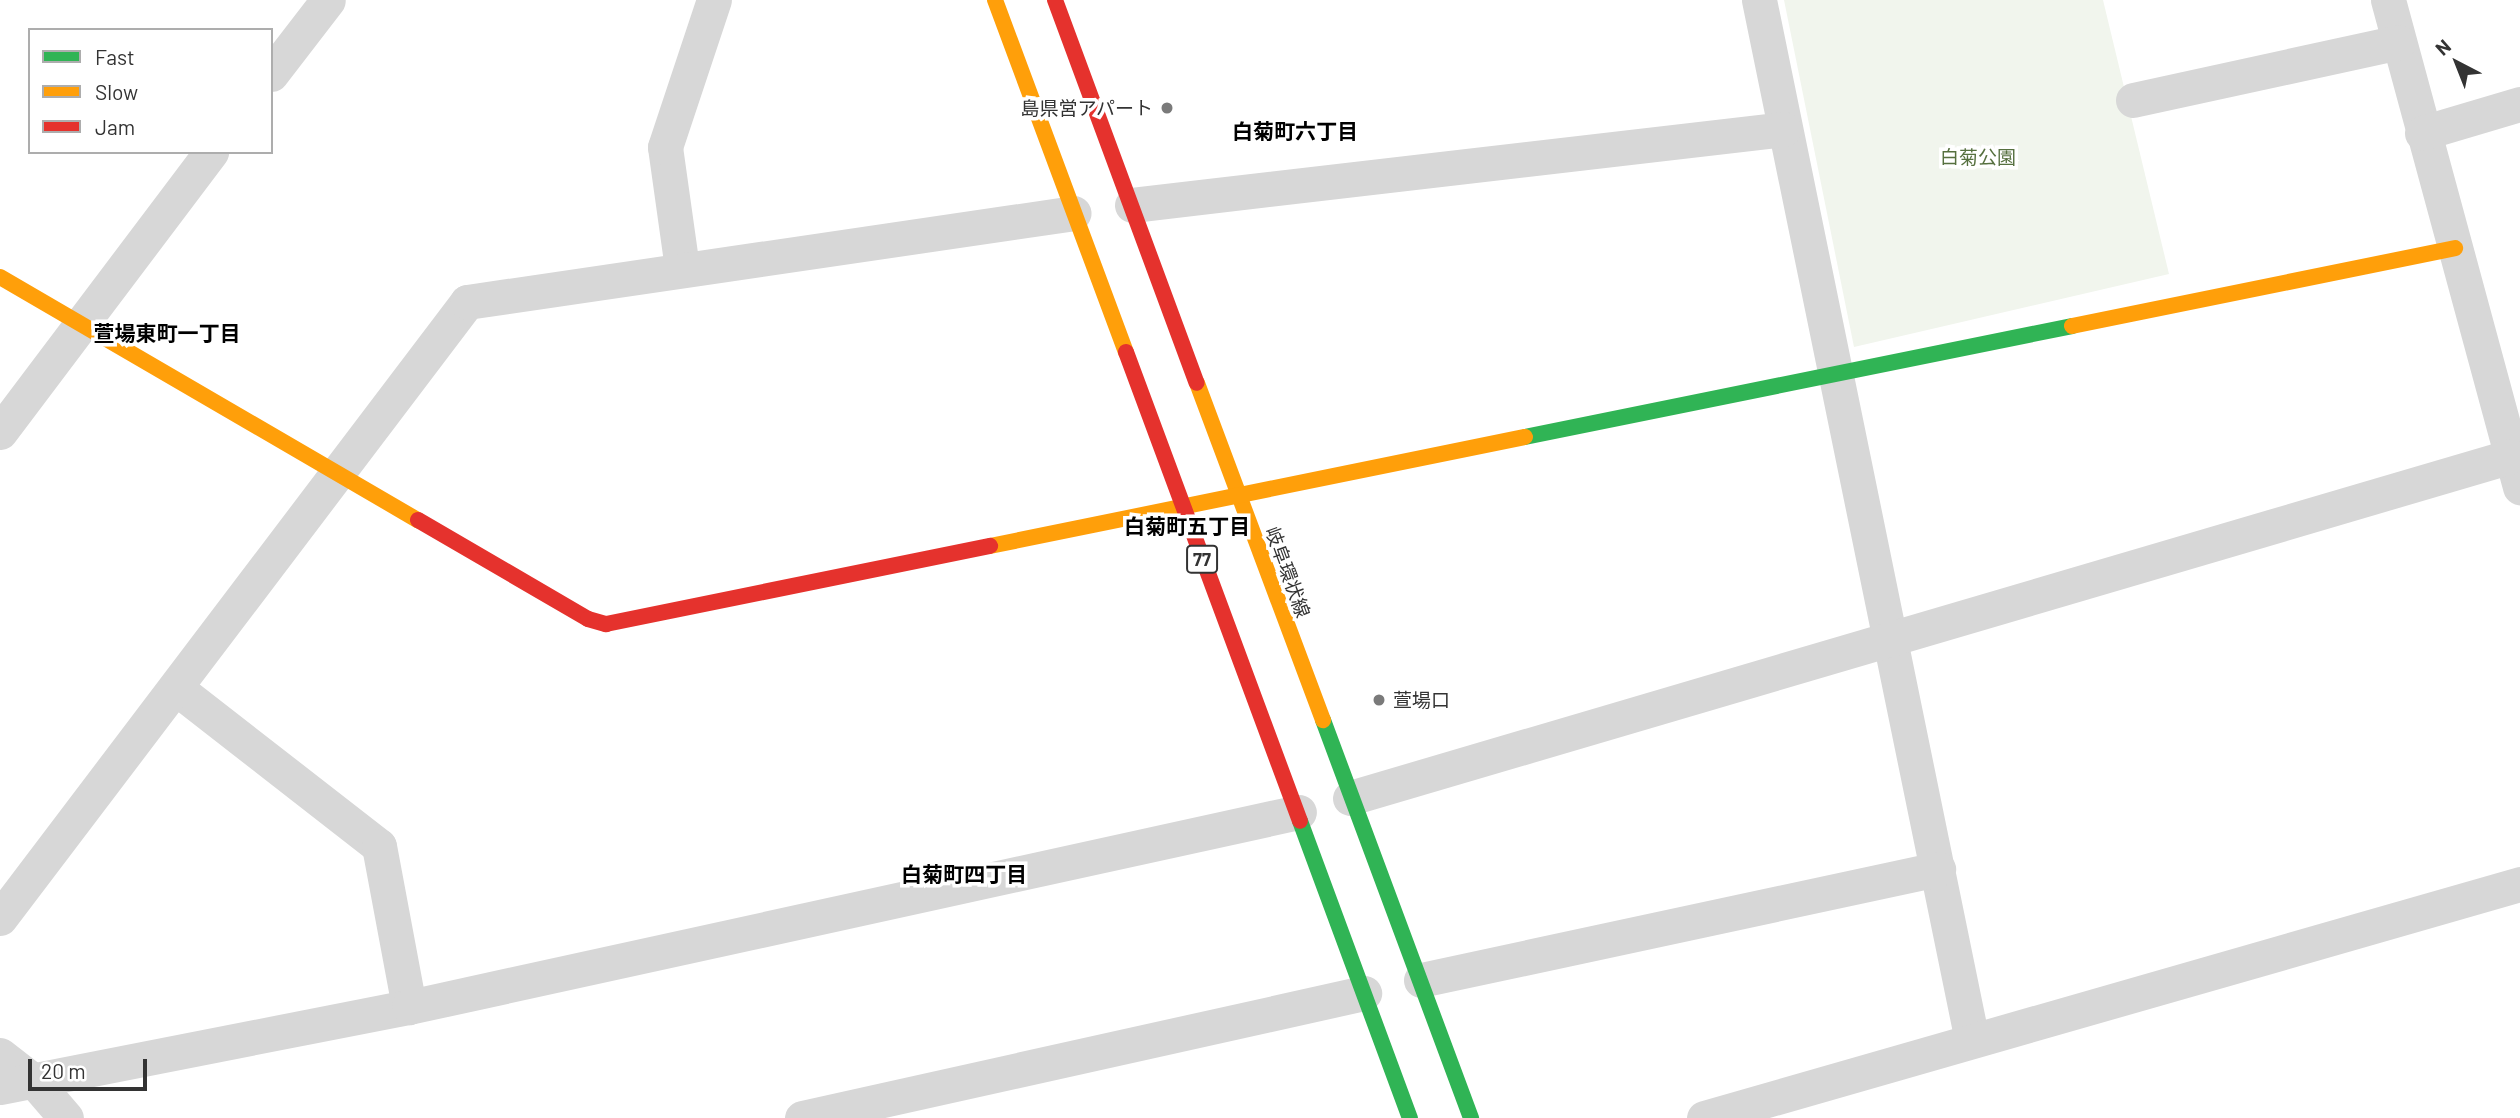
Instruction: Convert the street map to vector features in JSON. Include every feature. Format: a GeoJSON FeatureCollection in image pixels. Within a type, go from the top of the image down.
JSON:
{"type":"FeatureCollection","features":[{"type":"Feature","properties":{"kind":"street"},"geometry":{"type":"LineString","coordinates":[[273,71],[328,0]]}},
{"type":"Feature","properties":{"kind":"street"},"geometry":{"type":"LineString","coordinates":[[682,268],[665,147],[714,0]]}},
{"type":"Feature","properties":{"kind":"street","name":"77"},"geometry":{"type":"LineString","coordinates":[[995,0],[1182,507],[1299,812],[1409,1118]]}},
{"type":"Feature","properties":{"kind":"street","name":"岐阜環状線"},"geometry":{"type":"LineString","coordinates":[[1055,0],[1349,798],[1421,979],[1471,1118]]}},
{"type":"Feature","properties":{"kind":"street"},"geometry":{"type":"LineString","coordinates":[[1759,0],[1887,640],[1938,869],[1972,1040]]}},
{"type":"Feature","properties":{"kind":"street"},"geometry":{"type":"LineString","coordinates":[[1349,798],[1887,640],[2515,472],[2388,0]]}},
{"type":"Feature","properties":{"kind":"street"},"geometry":{"type":"LineString","coordinates":[[2133,100],[2399,42]]}},
{"type":"Feature","properties":{"kind":"street"},"geometry":{"type":"LineString","coordinates":[[2422,133],[2520,104]]}},
{"type":"Feature","properties":{"kind":"street"},"geometry":{"type":"LineString","coordinates":[[1132,205],[1784,129]]}},
{"type":"Feature","properties":{"kind":"street"},"geometry":{"type":"LineString","coordinates":[[0,432],[210,154]]}},
{"type":"Feature","properties":{"kind":"street"},"geometry":{"type":"LineString","coordinates":[[0,918],[467,302],[682,268],[1074,213]]}},
{"type":"Feature","properties":{"kind":"street"},"geometry":{"type":"LineString","coordinates":[[0,277],[588,619],[606,624],[1833,376],[2455,247]]}},
{"type":"Feature","properties":{"kind":"street"},"geometry":{"type":"LineString","coordinates":[[176,688],[379,846],[409,1007]]}},
{"type":"Feature","properties":{"kind":"street"},"geometry":{"type":"LineString","coordinates":[[0,1087],[36,1083],[409,1007],[1299,812]]}},
{"type":"Feature","properties":{"kind":"street"},"geometry":{"type":"LineString","coordinates":[[1421,979],[1938,869]]}},
{"type":"Feature","properties":{"kind":"street"},"geometry":{"type":"LineString","coordinates":[[1704,1118],[2520,884]]}},
{"type":"Feature","properties":{"kind":"street"},"geometry":{"type":"LineString","coordinates":[[802,1118],[1364,993]]}},
{"type":"Feature","properties":{"kind":"street"},"geometry":{"type":"LineString","coordinates":[[0,1055],[36,1083],[66,1118]]}},
{"type":"Feature","properties":{"kind":"green space","name":"白菊公園"},"geometry":{"type":"Polygon","coordinates":[[[1784,0],[2103,0],[2169,274],[1854,347],[1784,0]]]}},
{"type":"Feature","properties":{"kind":"traffic: fast"},"geometry":{"type":"LineString","coordinates":[[1525,437],[2072,326]]}},
{"type":"Feature","properties":{"kind":"traffic: fast"},"geometry":{"type":"LineString","coordinates":[[1323,720],[1471,1118]]}},
{"type":"Feature","properties":{"kind":"traffic: fast"},"geometry":{"type":"LineString","coordinates":[[1300,821],[1410,1118]]}},
{"type":"Feature","properties":{"kind":"traffic: slow"},"geometry":{"type":"LineString","coordinates":[[995,0],[1126,352]]}},
{"type":"Feature","properties":{"kind":"traffic: slow"},"geometry":{"type":"LineString","coordinates":[[2072,326],[2455,248]]}},
{"type":"Feature","properties":{"kind":"traffic: slow"},"geometry":{"type":"LineString","coordinates":[[0,277],[418,520]]}},
{"type":"Feature","properties":{"kind":"traffic: slow"},"geometry":{"type":"LineString","coordinates":[[1197,383],[1323,720]]}},
{"type":"Feature","properties":{"kind":"traffic: slow"},"geometry":{"type":"LineString","coordinates":[[990,546],[1525,437]]}},
{"type":"Feature","properties":{"kind":"traffic: jam"},"geometry":{"type":"LineString","coordinates":[[1055,0],[1197,383]]}},
{"type":"Feature","properties":{"kind":"traffic: jam"},"geometry":{"type":"LineString","coordinates":[[1126,352],[1300,821]]}},
{"type":"Feature","properties":{"kind":"traffic: jam"},"geometry":{"type":"LineString","coordinates":[[418,520],[588,619],[606,624],[990,546]]}},
{"type":"Feature","properties":{"kind":"place","name":"島県営アパート"},"geometry":{"type":"Point","coordinates":[1167,108]}},
{"type":"Feature","properties":{"kind":"place","name":"萱場口"},"geometry":{"type":"Point","coordinates":[1379,700]}},
{"type":"Feature","properties":{"kind":"district","name":"白菊町六丁目"},"geometry":{"type":"Point","coordinates":[1295,131]}},
{"type":"Feature","properties":{"kind":"district","name":"萱場東町一丁目"},"geometry":{"type":"Point","coordinates":[167,333]}},
{"type":"Feature","properties":{"kind":"district","name":"白菊町五丁目"},"geometry":{"type":"Point","coordinates":[1187,526]}},
{"type":"Feature","properties":{"kind":"district","name":"白菊町四丁目"},"geometry":{"type":"Point","coordinates":[964,874]}}]}
